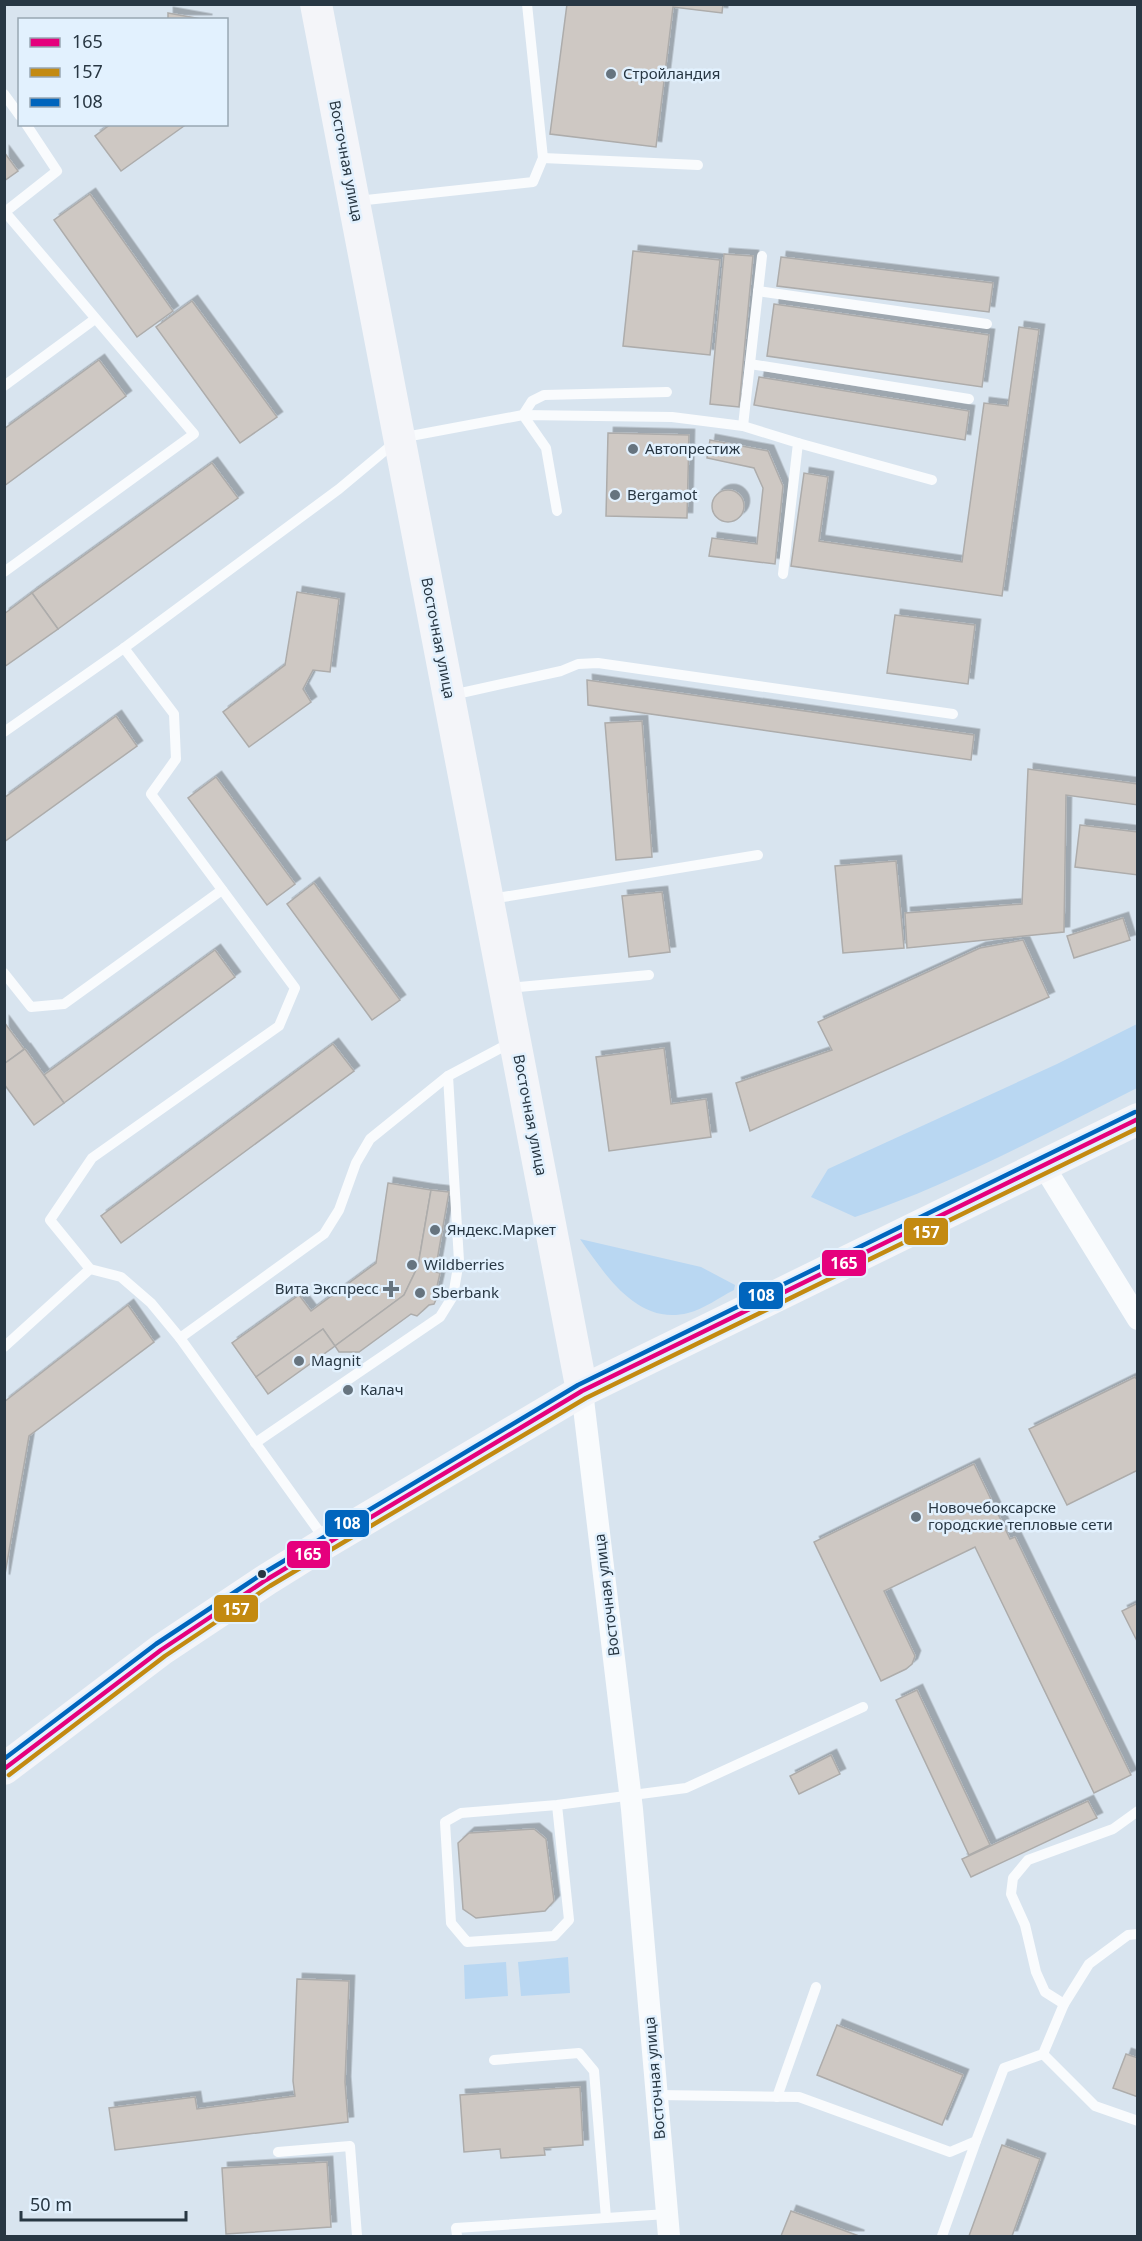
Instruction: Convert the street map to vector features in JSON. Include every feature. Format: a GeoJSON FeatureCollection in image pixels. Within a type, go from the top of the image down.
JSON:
{"type":"FeatureCollection","features":[{"type":"Feature","properties":{"kind":"main road","name":"Восточная улица"},"geometry":{"type":"LineString","coordinates":[[316,4],[582,1391]]}},
{"type":"Feature","properties":{"kind":"main road"},"geometry":{"type":"LineString","coordinates":[[4,1768],[161,1650],[327,1542],[582,1391],[1137,1119]]}},
{"type":"Feature","properties":{"kind":"street"},"geometry":{"type":"LineString","coordinates":[[1043,1165],[1137,1319]]}},
{"type":"Feature","properties":{"kind":"street","name":"Восточная улица"},"geometry":{"type":"LineString","coordinates":[[582,1391],[630,1796],[669,2236]]}},
{"type":"Feature","properties":{"kind":"lane"},"geometry":{"type":"LineString","coordinates":[[354,202],[533,183],[543,158],[527,4]]}},
{"type":"Feature","properties":{"kind":"lane"},"geometry":{"type":"LineString","coordinates":[[4,93],[18,113]]}},
{"type":"Feature","properties":{"kind":"lane"},"geometry":{"type":"LineString","coordinates":[[4,572],[194,434],[5,212],[57,171],[27,126]]}},
{"type":"Feature","properties":{"kind":"lane"},"geometry":{"type":"LineString","coordinates":[[543,158],[698,165]]}},
{"type":"Feature","properties":{"kind":"lane"},"geometry":{"type":"LineString","coordinates":[[743,426],[762,256]]}},
{"type":"Feature","properties":{"kind":"lane"},"geometry":{"type":"LineString","coordinates":[[758,291],[987,324]]}},
{"type":"Feature","properties":{"kind":"lane"},"geometry":{"type":"LineString","coordinates":[[4,386],[95,319]]}},
{"type":"Feature","properties":{"kind":"lane"},"geometry":{"type":"LineString","coordinates":[[750,364],[969,399]]}},
{"type":"Feature","properties":{"kind":"lane"},"geometry":{"type":"LineString","coordinates":[[523,415],[532,401],[544,395],[667,392]]}},
{"type":"Feature","properties":{"kind":"lane"},"geometry":{"type":"LineString","coordinates":[[523,415],[546,448],[557,511]]}},
{"type":"Feature","properties":{"kind":"lane"},"geometry":{"type":"LineString","coordinates":[[4,732],[124,648],[339,489],[399,438],[523,415],[672,417],[743,426],[932,480]]}},
{"type":"Feature","properties":{"kind":"lane"},"geometry":{"type":"LineString","coordinates":[[783,574],[798,443]]}},
{"type":"Feature","properties":{"kind":"lane"},"geometry":{"type":"LineString","coordinates":[[124,648],[174,714],[176,759],[151,794],[295,988],[279,1026],[92,1158],[50,1220],[90,1269],[121,1277],[151,1303],[180,1338],[327,1542]]}},
{"type":"Feature","properties":{"kind":"lane"},"geometry":{"type":"LineString","coordinates":[[449,696],[561,671],[578,664],[598,663],[953,714]]}},
{"type":"Feature","properties":{"kind":"lane"},"geometry":{"type":"LineString","coordinates":[[488,899],[758,855]]}},
{"type":"Feature","properties":{"kind":"lane"},"geometry":{"type":"LineString","coordinates":[[4,973],[31,1007],[64,1004],[222,890]]}},
{"type":"Feature","properties":{"kind":"lane"},"geometry":{"type":"LineString","coordinates":[[505,988],[649,975]]}},
{"type":"Feature","properties":{"kind":"lane"},"geometry":{"type":"LineString","coordinates":[[180,1338],[324,1234],[339,1210],[356,1163],[370,1139],[448,1076],[515,1040]]}},
{"type":"Feature","properties":{"kind":"lane"},"geometry":{"type":"LineString","coordinates":[[255,1443],[440,1317],[453,1296],[459,1261],[448,1076]]}},
{"type":"Feature","properties":{"kind":"lane"},"geometry":{"type":"LineString","coordinates":[[4,1347],[90,1269]]}},
{"type":"Feature","properties":{"kind":"lane"},"geometry":{"type":"LineString","coordinates":[[557,1805],[569,1920],[554,1936],[467,1942],[451,1923],[445,1822],[461,1813],[557,1805],[686,1788],[863,1707]]}},
{"type":"Feature","properties":{"kind":"lane"},"geometry":{"type":"LineString","coordinates":[[1064,2004],[1045,1992],[1035,1972],[1025,1924],[1011,1894],[1013,1878],[1028,1860],[1113,1830],[1137,1811]]}},
{"type":"Feature","properties":{"kind":"lane"},"geometry":{"type":"LineString","coordinates":[[942,2236],[1004,2068],[1044,2054],[1064,2004],[1089,1964],[1128,1935],[1137,1934]]}},
{"type":"Feature","properties":{"kind":"lane"},"geometry":{"type":"LineString","coordinates":[[777,2097],[816,1987]]}},
{"type":"Feature","properties":{"kind":"lane"},"geometry":{"type":"LineString","coordinates":[[494,2060],[579,2053],[594,2071],[606,2218]]}},
{"type":"Feature","properties":{"kind":"lane"},"geometry":{"type":"LineString","coordinates":[[1044,2054],[1095,2106],[1137,2121]]}},
{"type":"Feature","properties":{"kind":"lane"},"geometry":{"type":"LineString","coordinates":[[657,2096],[799,2097],[950,2152],[976,2141]]}},
{"type":"Feature","properties":{"kind":"lane"},"geometry":{"type":"LineString","coordinates":[[278,2152],[350,2146],[357,2236]]}},
{"type":"Feature","properties":{"kind":"lane"},"geometry":{"type":"LineString","coordinates":[[457,2236],[456,2228],[667,2214]]}},
{"type":"Feature","properties":{"kind":"shaded area"},"geometry":{"type":"Polygon","coordinates":[[[1137,1024],[1137,1088],[963,1174],[855,1217],[811,1197],[828,1169],[1057,1064],[1137,1024]]]}},
{"type":"Feature","properties":{"kind":"shaded area"},"geometry":{"type":"Polygon","coordinates":[[[580,1239],[701,1267],[735,1285],[734,1290],[688,1313],[670,1315],[653,1312],[638,1305],[624,1294],[600,1267],[580,1239]]]}},
{"type":"Feature","properties":{"kind":"shaded area"},"geometry":{"type":"Polygon","coordinates":[[[568,1957],[570,1993],[521,1996],[518,1962],[568,1957]]]}},
{"type":"Feature","properties":{"kind":"shaded area"},"geometry":{"type":"Polygon","coordinates":[[[506,1962],[508,1996],[465,1999],[464,1965],[506,1962]]]}},
{"type":"Feature","properties":{"kind":"building","name":"Стройландия"},"geometry":{"type":"Polygon","coordinates":[[[567,4],[723,4],[722,13],[673,7],[656,147],[550,134],[567,4]]]}},
{"type":"Feature","properties":{"kind":"building"},"geometry":{"type":"Polygon","coordinates":[[[168,13],[196,18],[168,18],[168,13]]]}},
{"type":"Feature","properties":{"kind":"building"},"geometry":{"type":"Polygon","coordinates":[[[108,126],[184,126],[121,171],[95,136],[108,126]]]}},
{"type":"Feature","properties":{"kind":"building"},"geometry":{"type":"Polygon","coordinates":[[[4,152],[18,171],[4,181],[4,152]]]}},
{"type":"Feature","properties":{"kind":"building"},"geometry":{"type":"Polygon","coordinates":[[[90,194],[173,311],[137,337],[54,220],[90,194]]]}},
{"type":"Feature","properties":{"kind":"building"},"geometry":{"type":"Polygon","coordinates":[[[633,251],[720,260],[710,355],[623,346],[633,251]]]}},
{"type":"Feature","properties":{"kind":"building"},"geometry":{"type":"Polygon","coordinates":[[[724,254],[753,256],[739,407],[710,404],[724,254]]]}},
{"type":"Feature","properties":{"kind":"building"},"geometry":{"type":"Polygon","coordinates":[[[781,257],[993,283],[989,312],[777,286],[781,257]]]}},
{"type":"Feature","properties":{"kind":"building"},"geometry":{"type":"Polygon","coordinates":[[[192,301],[277,417],[240,443],[156,327],[192,301]]]}},
{"type":"Feature","properties":{"kind":"building"},"geometry":{"type":"Polygon","coordinates":[[[774,304],[989,335],[982,387],[767,356],[774,304]]]}},
{"type":"Feature","properties":{"kind":"building"},"geometry":{"type":"Polygon","coordinates":[[[1019,327],[1039,330],[1002,596],[791,566],[804,473],[828,477],[819,541],[962,562],[984,403],[1008,406],[1019,327]]]}},
{"type":"Feature","properties":{"kind":"building"},"geometry":{"type":"Polygon","coordinates":[[[99,360],[126,396],[4,486],[4,429],[99,360]]]}},
{"type":"Feature","properties":{"kind":"building"},"geometry":{"type":"Polygon","coordinates":[[[759,377],[969,411],[965,440],[754,405],[759,377]]]}},
{"type":"Feature","properties":{"kind":"building"},"geometry":{"type":"Polygon","coordinates":[[[608,433],[689,435],[687,518],[606,516],[608,433]]]}},
{"type":"Feature","properties":{"kind":"building"},"geometry":{"type":"Polygon","coordinates":[[[710,440],[768,451],[783,486],[775,564],[709,556],[712,538],[757,544],[763,488],[754,468],[707,458],[710,440]]]}},
{"type":"Feature","properties":{"kind":"building"},"geometry":{"type":"Polygon","coordinates":[[[212,463],[238,498],[58,629],[32,593],[212,463]]]}},
{"type":"Feature","properties":{"kind":"building"},"geometry":{"type":"Polygon","coordinates":[[[728,490],[739,495],[744,506],[739,517],[728,522],[717,517],[712,506],[717,495],[728,490]]]}},
{"type":"Feature","properties":{"kind":"building"},"geometry":{"type":"Polygon","coordinates":[[[297,592],[339,599],[330,672],[313,670],[303,689],[311,702],[249,747],[223,712],[285,665],[297,592]]]}},
{"type":"Feature","properties":{"kind":"building"},"geometry":{"type":"Polygon","coordinates":[[[32,593],[58,629],[4,667],[4,614],[32,593]]]}},
{"type":"Feature","properties":{"kind":"building"},"geometry":{"type":"Polygon","coordinates":[[[895,615],[975,625],[968,684],[887,673],[895,615]]]}},
{"type":"Feature","properties":{"kind":"building"},"geometry":{"type":"Polygon","coordinates":[[[587,680],[974,735],[971,760],[588,705],[587,680]]]}},
{"type":"Feature","properties":{"kind":"building"},"geometry":{"type":"Polygon","coordinates":[[[116,716],[137,746],[4,842],[4,798],[116,716]]]}},
{"type":"Feature","properties":{"kind":"building"},"geometry":{"type":"Polygon","coordinates":[[[642,721],[652,857],[616,860],[605,723],[642,721]]]}},
{"type":"Feature","properties":{"kind":"building"},"geometry":{"type":"Polygon","coordinates":[[[1028,769],[1138,784],[1138,805],[1066,795],[1064,932],[907,948],[905,913],[1022,904],[1028,769]]]}},
{"type":"Feature","properties":{"kind":"building"},"geometry":{"type":"Polygon","coordinates":[[[216,777],[295,884],[267,905],[188,798],[216,777]]]}},
{"type":"Feature","properties":{"kind":"building"},"geometry":{"type":"Polygon","coordinates":[[[1080,825],[1138,832],[1138,875],[1075,867],[1080,825]]]}},
{"type":"Feature","properties":{"kind":"building"},"geometry":{"type":"Polygon","coordinates":[[[896,861],[904,948],[843,953],[835,866],[896,861]]]}},
{"type":"Feature","properties":{"kind":"building"},"geometry":{"type":"Polygon","coordinates":[[[314,883],[400,1000],[372,1020],[287,904],[314,883]]]}},
{"type":"Feature","properties":{"kind":"building"},"geometry":{"type":"Polygon","coordinates":[[[662,892],[670,952],[629,957],[622,896],[662,892]]]}},
{"type":"Feature","properties":{"kind":"building"},"geometry":{"type":"Polygon","coordinates":[[[1123,918],[1130,940],[1074,958],[1067,936],[1123,918]]]}},
{"type":"Feature","properties":{"kind":"building"},"geometry":{"type":"Polygon","coordinates":[[[1023,940],[1049,997],[750,1131],[736,1083],[832,1050],[818,1022],[980,948],[1023,940]]]}},
{"type":"Feature","properties":{"kind":"building"},"geometry":{"type":"Polygon","coordinates":[[[215,950],[235,977],[64,1103],[44,1075],[215,950]]]}},
{"type":"Feature","properties":{"kind":"building"},"geometry":{"type":"Polygon","coordinates":[[[4,1022],[24,1049],[4,1064],[4,1022]]]}},
{"type":"Feature","properties":{"kind":"building"},"geometry":{"type":"Polygon","coordinates":[[[333,1044],[354,1071],[121,1243],[101,1216],[333,1044]]]}},
{"type":"Feature","properties":{"kind":"building"},"geometry":{"type":"Polygon","coordinates":[[[664,1048],[671,1104],[706,1099],[711,1137],[609,1151],[596,1057],[664,1048]]]}},
{"type":"Feature","properties":{"kind":"building"},"geometry":{"type":"Polygon","coordinates":[[[25,1049],[64,1103],[34,1125],[4,1084],[4,1064],[25,1049]]]}},
{"type":"Feature","properties":{"kind":"building"},"geometry":{"type":"Polygon","coordinates":[[[388,1183],[431,1190],[418,1266],[404,1295],[335,1346],[323,1329],[256,1377],[232,1343],[299,1295],[311,1311],[376,1263],[388,1183]]]}},
{"type":"Feature","properties":{"kind":"building"},"geometry":{"type":"Polygon","coordinates":[[[431,1190],[449,1192],[435,1272],[440,1273],[436,1291],[439,1293],[434,1304],[429,1305],[417,1316],[411,1314],[359,1352],[339,1352],[335,1346],[404,1295],[418,1266],[431,1190]]]}},
{"type":"Feature","properties":{"kind":"building"},"geometry":{"type":"Polygon","coordinates":[[[128,1305],[154,1342],[29,1436],[4,1580],[4,1402],[128,1305]]]}},
{"type":"Feature","properties":{"kind":"building"},"geometry":{"type":"Polygon","coordinates":[[[323,1329],[335,1346],[268,1394],[256,1377],[323,1329]]]}},
{"type":"Feature","properties":{"kind":"building"},"geometry":{"type":"Polygon","coordinates":[[[1135,1377],[1138,1381],[1138,1470],[1067,1505],[1029,1429],[1135,1377]]]}},
{"type":"Feature","properties":{"kind":"building"},"geometry":{"type":"Polygon","coordinates":[[[974,1464],[1010,1539],[1015,1537],[1131,1775],[1094,1793],[975,1547],[884,1591],[915,1656],[912,1664],[906,1669],[881,1681],[814,1542],[974,1464]]]}},
{"type":"Feature","properties":{"kind":"building"},"geometry":{"type":"Polygon","coordinates":[[[1138,1603],[1138,1643],[1122,1611],[1138,1603]]]}},
{"type":"Feature","properties":{"kind":"building"},"geometry":{"type":"Polygon","coordinates":[[[917,1690],[990,1845],[969,1855],[896,1700],[917,1690]]]}},
{"type":"Feature","properties":{"kind":"building"},"geometry":{"type":"Polygon","coordinates":[[[831,1755],[840,1774],[799,1794],[790,1776],[831,1755]]]}},
{"type":"Feature","properties":{"kind":"building"},"geometry":{"type":"Polygon","coordinates":[[[1088,1801],[1097,1818],[971,1877],[962,1859],[1088,1801]]]}},
{"type":"Feature","properties":{"kind":"building"},"geometry":{"type":"Polygon","coordinates":[[[534,1829],[546,1839],[554,1901],[545,1911],[476,1918],[463,1909],[458,1843],[469,1833],[534,1829]]]}},
{"type":"Feature","properties":{"kind":"building"},"geometry":{"type":"Polygon","coordinates":[[[297,1979],[349,1981],[345,2082],[348,2122],[115,2150],[109,2108],[195,2097],[197,2109],[295,2096],[293,2081],[297,1979]]]}},
{"type":"Feature","properties":{"kind":"building"},"geometry":{"type":"Polygon","coordinates":[[[837,2025],[963,2075],[942,2125],[817,2075],[837,2025]]]}},
{"type":"Feature","properties":{"kind":"building"},"geometry":{"type":"Polygon","coordinates":[[[1126,2054],[1138,2058],[1138,2097],[1113,2088],[1126,2054]]]}},
{"type":"Feature","properties":{"kind":"building"},"geometry":{"type":"Polygon","coordinates":[[[580,2087],[583,2145],[544,2148],[545,2155],[501,2158],[500,2149],[464,2152],[460,2095],[580,2087]]]}},
{"type":"Feature","properties":{"kind":"building"},"geometry":{"type":"Polygon","coordinates":[[[1002,2145],[1040,2159],[1012,2236],[969,2236],[1002,2145]]]}},
{"type":"Feature","properties":{"kind":"building"},"geometry":{"type":"Polygon","coordinates":[[[327,2162],[331,2227],[226,2234],[222,2168],[327,2162]]]}},
{"type":"Feature","properties":{"kind":"building"},"geometry":{"type":"Polygon","coordinates":[[[791,2211],[859,2236],[781,2236],[791,2211]]]}},
{"type":"Feature","properties":{"kind":"transit line","name":"108"},"geometry":{"type":"LineString","coordinates":[[4,1759],[156,1644],[262,1574],[578,1385],[1135,1112]]}},
{"type":"Feature","properties":{"kind":"transit line","name":"165"},"geometry":{"type":"LineString","coordinates":[[4,1769],[161,1650],[266,1580],[582,1391],[1138,1119]]}},
{"type":"Feature","properties":{"kind":"transit line","name":"157"},"geometry":{"type":"LineString","coordinates":[[9,1775],[165,1656],[270,1586],[586,1398],[1138,1128]]}},
{"type":"Feature","properties":{"kind":"place","name":"Стройландия"},"geometry":{"type":"Point","coordinates":[611,74]}},
{"type":"Feature","properties":{"kind":"place","name":"Автопрестиж"},"geometry":{"type":"Point","coordinates":[633,449]}},
{"type":"Feature","properties":{"kind":"place","name":"Bergamot"},"geometry":{"type":"Point","coordinates":[615,495]}},
{"type":"Feature","properties":{"kind":"place","name":"Яндекс.Маркет"},"geometry":{"type":"Point","coordinates":[435,1230]}},
{"type":"Feature","properties":{"kind":"place","name":"Wildberries"},"geometry":{"type":"Point","coordinates":[412,1265]}},
{"type":"Feature","properties":{"kind":"place","name":"Вита Экспресс"},"geometry":{"type":"Point","coordinates":[391,1289]}},
{"type":"Feature","properties":{"kind":"place","name":"Sberbank"},"geometry":{"type":"Point","coordinates":[420,1293]}},
{"type":"Feature","properties":{"kind":"place","name":"Magnit"},"geometry":{"type":"Point","coordinates":[299,1361]}},
{"type":"Feature","properties":{"kind":"place","name":"Калач"},"geometry":{"type":"Point","coordinates":[348,1390]}},
{"type":"Feature","properties":{"kind":"place","name":"Новочебоксарске городские тепловые сети"},"geometry":{"type":"Point","coordinates":[916,1517]}}]}
